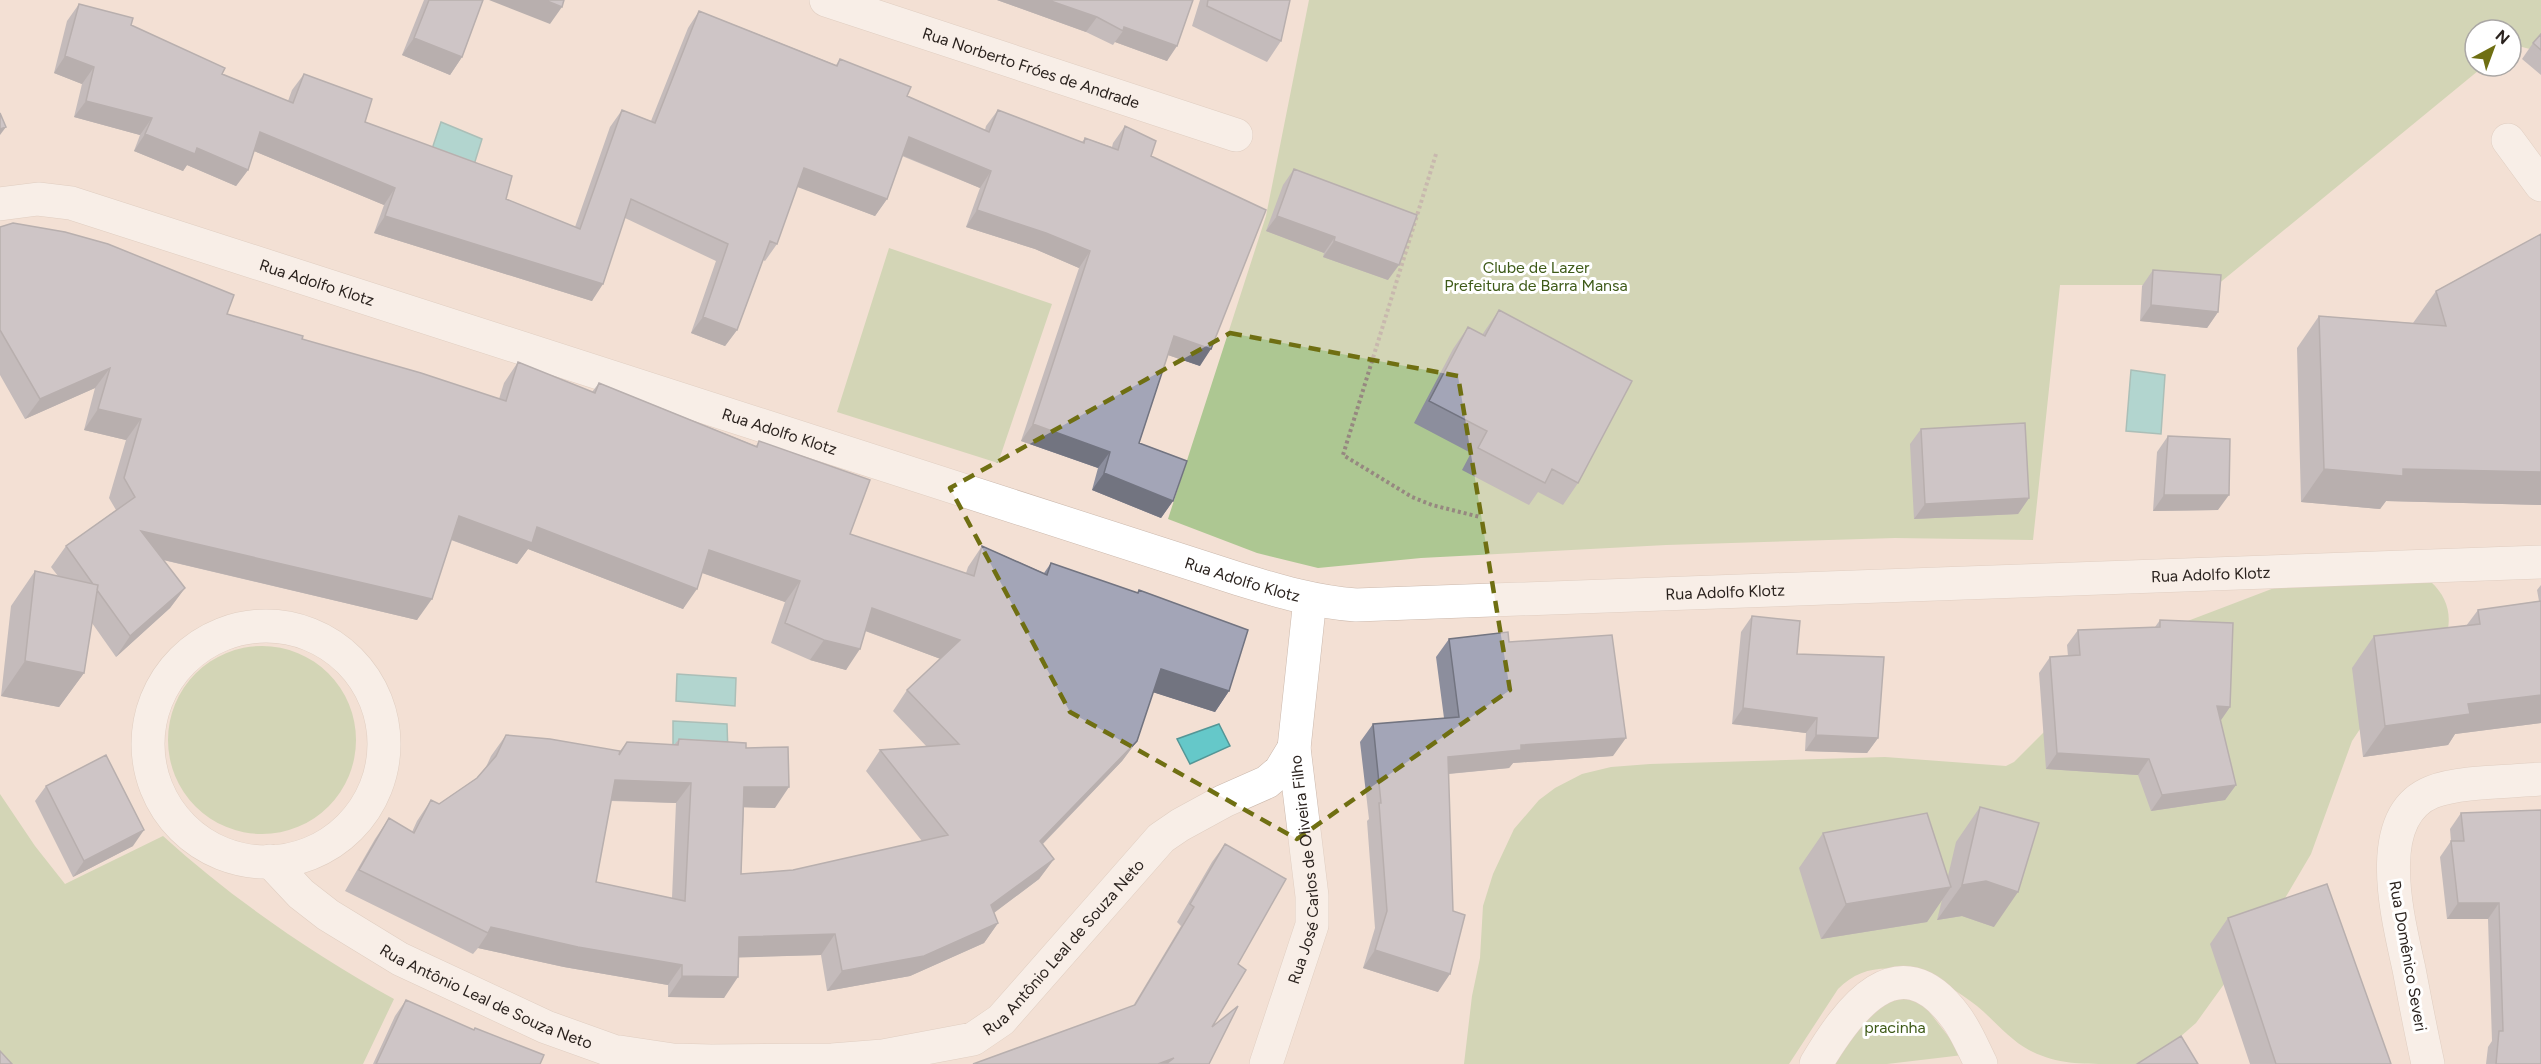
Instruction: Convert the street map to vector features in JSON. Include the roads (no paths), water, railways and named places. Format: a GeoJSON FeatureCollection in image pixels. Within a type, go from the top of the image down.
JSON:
{"type":"FeatureCollection","features":[{"type":"Feature","properties":{"kind":"street","name":"Rua Norberto Fróes de Andrade"},"geometry":{"type":"LineString","coordinates":[[826,0],[1236,135]]}},
{"type":"Feature","properties":{"kind":"street"},"geometry":{"type":"LineString","coordinates":[[2508,140],[2541,185]]}},
{"type":"Feature","properties":{"kind":"street","name":"Rua Adolfo Klotz"},"geometry":{"type":"LineString","coordinates":[[0,204],[38,199],[71,203],[1239,579],[1310,599],[1356,605],[2541,562]]}},
{"type":"Feature","properties":{"kind":"street","name":"Rua José Carlos de Oliveira Filho"},"geometry":{"type":"LineString","coordinates":[[1266,1064],[1312,925],[1312,896],[1294,748],[1310,599]]}},
{"type":"Feature","properties":{"kind":"street"},"geometry":{"type":"LineString","coordinates":[[261,626],[284,627],[306,633],[327,643],[346,658],[361,675],[373,695],[384,739],[377,785],[367,806],[352,824],[335,839],[315,851],[293,858],[270,861],[250,861],[230,856],[194,837],[166,807],[157,789],[148,749],[148,729],[160,690],[185,657],[219,635],[238,629],[261,626]]}},
{"type":"Feature","properties":{"kind":"street","name":"Rua Antônio Leal de Souza Neto"},"geometry":{"type":"LineString","coordinates":[[270,861],[301,894],[328,915],[390,953],[449,984],[546,1028],[585,1042],[614,1051],[673,1060],[832,1060],[883,1056],[972,1040],[1001,1020],[1161,838],[1224,801],[1273,777],[1286,764],[1294,748]]}},
{"type":"Feature","properties":{"kind":"street","name":"Rua Domênico Severi"},"geometry":{"type":"LineString","coordinates":[[2428,1064],[2393,891],[2393,860],[2403,819],[2415,803],[2430,793],[2449,788],[2541,779]]}},
{"type":"Feature","properties":{"kind":"street"},"geometry":{"type":"LineString","coordinates":[[1224,801],[1252,796],[1271,802],[1280,807],[1295,822],[1306,846]]}},
{"type":"Feature","properties":{"kind":"street"},"geometry":{"type":"LineString","coordinates":[[1816,1064],[1856,1005],[1883,987],[1908,982],[1920,985],[1943,1003],[1965,1031],[1981,1064]]}},
{"type":"Feature","properties":{"kind":"water"},"geometry":{"type":"Polygon","coordinates":[[[441,122],[482,139],[473,168],[431,152],[441,122]]]}},
{"type":"Feature","properties":{"kind":"water"},"geometry":{"type":"Polygon","coordinates":[[[2131,370],[2165,375],[2161,434],[2126,431],[2131,370]]]}},
{"type":"Feature","properties":{"kind":"water"},"geometry":{"type":"Polygon","coordinates":[[[677,674],[736,678],[735,706],[676,701],[677,674]]]}},
{"type":"Feature","properties":{"kind":"water"},"geometry":{"type":"Polygon","coordinates":[[[673,721],[727,724],[728,754],[673,748],[673,721]]]}},
{"type":"Feature","properties":{"kind":"water"},"geometry":{"type":"Polygon","coordinates":[[[1219,724],[1230,746],[1190,764],[1177,739],[1219,724]]]}},
{"type":"Feature","properties":{"kind":"park label","name":"Clube de Lazer Prefeitura de Barra Mansa"},"geometry":{"type":"Point","coordinates":[1536,276]}},
{"type":"Feature","properties":{"kind":"park label","name":"pracinha"},"geometry":{"type":"Point","coordinates":[1895,1027]}}]}
